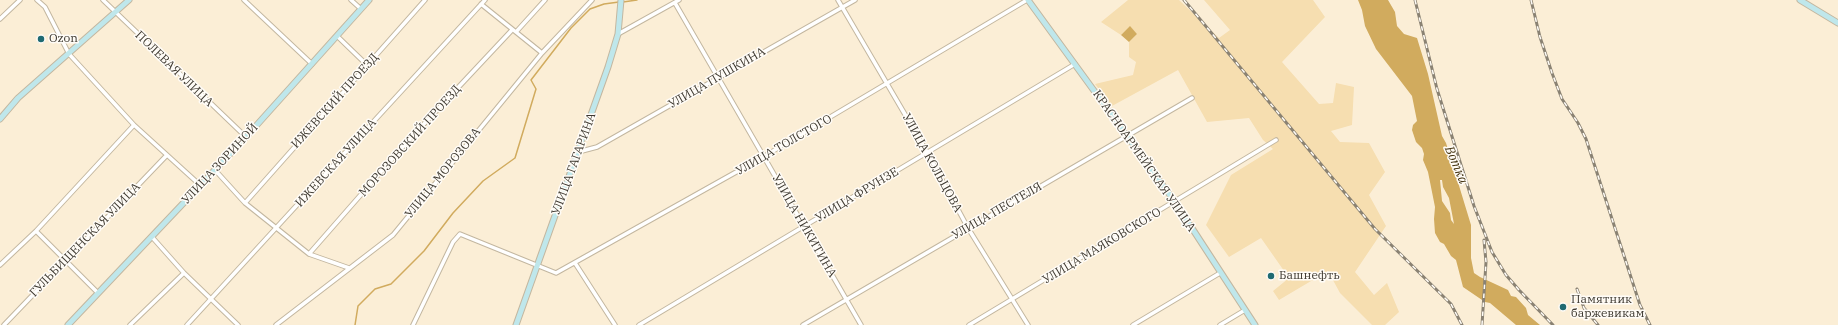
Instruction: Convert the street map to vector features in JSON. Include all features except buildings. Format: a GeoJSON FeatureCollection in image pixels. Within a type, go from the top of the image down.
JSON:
{"type":"FeatureCollection","features":[{"type":"Feature","properties":{"kind":"main road"},"geometry":{"type":"LineString","coordinates":[[0,119],[18,98],[129,0]]}},
{"type":"Feature","properties":{"kind":"main road","name":"УЛИЦА ЗОРИНОЙ"},"geometry":{"type":"LineString","coordinates":[[68,325],[246,137],[369,0]]}},
{"type":"Feature","properties":{"kind":"main road","name":"УЛИЦА ГАГАРИНА"},"geometry":{"type":"LineString","coordinates":[[516,325],[578,152],[618,34],[621,0]]}},
{"type":"Feature","properties":{"kind":"main road","name":"КРАСНОАРМЕЙСКАЯ УЛИЦА"},"geometry":{"type":"LineString","coordinates":[[1028,0],[1175,202],[1255,325]]}},
{"type":"Feature","properties":{"kind":"main road"},"geometry":{"type":"LineString","coordinates":[[1800,0],[1838,23]]}},
{"type":"Feature","properties":{"kind":"street"},"geometry":{"type":"LineString","coordinates":[[0,19],[20,0]]}},
{"type":"Feature","properties":{"kind":"street"},"geometry":{"type":"LineString","coordinates":[[37,0],[45,7],[69,54],[134,125],[200,186]]}},
{"type":"Feature","properties":{"kind":"street","name":"ПОЛЕВАЯ УЛИЦА"},"geometry":{"type":"LineString","coordinates":[[103,0],[246,137]]}},
{"type":"Feature","properties":{"kind":"street"},"geometry":{"type":"LineString","coordinates":[[244,0],[312,64]]}},
{"type":"Feature","properties":{"kind":"street"},"geometry":{"type":"LineString","coordinates":[[351,0],[361,9]]}},
{"type":"Feature","properties":{"kind":"street","name":"ИЖЕВСКИЙ ПРОЕЗД"},"geometry":{"type":"LineString","coordinates":[[245,203],[425,0]]}},
{"type":"Feature","properties":{"kind":"street","name":"ИЖЕВСКАЯ УЛИЦА"},"geometry":{"type":"LineString","coordinates":[[187,325],[212,300],[485,0]]}},
{"type":"Feature","properties":{"kind":"street"},"geometry":{"type":"LineString","coordinates":[[516,32],[545,0]]}},
{"type":"Feature","properties":{"kind":"street","name":"УЛИЦА МОРОЗОВА"},"geometry":{"type":"LineString","coordinates":[[276,325],[393,235],[542,53],[592,0]]}},
{"type":"Feature","properties":{"kind":"street"},"geometry":{"type":"LineString","coordinates":[[618,34],[679,0]]}},
{"type":"Feature","properties":{"kind":"street","name":"УЛИЦА КОЛЬЦОВА"},"geometry":{"type":"LineString","coordinates":[[838,0],[927,152],[968,228],[1028,325]]}},
{"type":"Feature","properties":{"kind":"street","name":"УЛИЦА ПУШКИНА"},"geometry":{"type":"LineString","coordinates":[[578,152],[597,146],[855,0]]}},
{"type":"Feature","properties":{"kind":"street","name":"УЛИЦА ТОЛСТОГО"},"geometry":{"type":"LineString","coordinates":[[537,265],[556,273],[575,263],[763,157],[1028,0]]}},
{"type":"Feature","properties":{"kind":"street","name":"УЛИЦА НИКИТИНА"},"geometry":{"type":"LineString","coordinates":[[675,3],[861,325]]}},
{"type":"Feature","properties":{"kind":"street"},"geometry":{"type":"LineString","coordinates":[[481,4],[542,53]]}},
{"type":"Feature","properties":{"kind":"street","name":"МОРОЗОВСКИЙ ПРОЕЗД"},"geometry":{"type":"LineString","coordinates":[[309,254],[407,142],[512,30]]}},
{"type":"Feature","properties":{"kind":"street"},"geometry":{"type":"LineString","coordinates":[[337,36],[367,65]]}},
{"type":"Feature","properties":{"kind":"street","name":"УЛИЦА ФРУНЗЕ"},"geometry":{"type":"LineString","coordinates":[[639,325],[1075,64]]}},
{"type":"Feature","properties":{"kind":"street","name":"УЛИЦА ПЕСТЕЛЯ"},"geometry":{"type":"LineString","coordinates":[[803,325],[1192,98]]}},
{"type":"Feature","properties":{"kind":"street"},"geometry":{"type":"LineString","coordinates":[[0,265],[36,231],[134,125]]}},
{"type":"Feature","properties":{"kind":"street","name":"УЛИЦА МАЯКОВСКОГО"},"geometry":{"type":"LineString","coordinates":[[969,325],[1276,140]]}},
{"type":"Feature","properties":{"kind":"street","name":"ГУЛЬБИЩЕНСКАЯ УЛИЦА"},"geometry":{"type":"LineString","coordinates":[[4,325],[167,155]]}},
{"type":"Feature","properties":{"kind":"street"},"geometry":{"type":"LineString","coordinates":[[215,170],[245,203],[309,254],[349,268]]}},
{"type":"Feature","properties":{"kind":"street"},"geometry":{"type":"LineString","coordinates":[[36,231],[98,294]]}},
{"type":"Feature","properties":{"kind":"street"},"geometry":{"type":"LineString","coordinates":[[413,325],[453,242],[460,234],[537,265]]}},
{"type":"Feature","properties":{"kind":"street"},"geometry":{"type":"LineString","coordinates":[[152,237],[184,273],[238,325]]}},
{"type":"Feature","properties":{"kind":"street"},"geometry":{"type":"LineString","coordinates":[[575,263],[615,325]]}},
{"type":"Feature","properties":{"kind":"street"},"geometry":{"type":"LineString","coordinates":[[130,325],[184,273]]}},
{"type":"Feature","properties":{"kind":"street"},"geometry":{"type":"LineString","coordinates":[[1133,325],[1220,273]]}},
{"type":"Feature","properties":{"kind":"street"},"geometry":{"type":"LineString","coordinates":[[1220,325],[1245,310]]}},
{"type":"Feature","properties":{"kind":"shaded area"},"geometry":{"type":"Polygon","coordinates":[[[1128,0],[1179,0],[1219,38],[1230,30],[1204,0],[1313,0],[1325,17],[1282,62],[1319,104],[1333,103],[1336,83],[1354,87],[1352,125],[1331,131],[1340,142],[1369,143],[1385,172],[1369,195],[1386,226],[1355,272],[1374,295],[1387,283],[1399,312],[1385,325],[1372,325],[1340,293],[1328,271],[1279,300],[1273,291],[1289,278],[1261,238],[1229,257],[1206,225],[1231,175],[1273,149],[1263,140],[1249,118],[1207,122],[1178,70],[1112,106],[1095,84],[1133,75],[1136,62],[1129,57],[1129,42],[1137,34],[1130,27],[1121,35],[1101,22],[1128,0]]]}},
{"type":"Feature","properties":{"kind":"shaded area"},"geometry":{"type":"Polygon","coordinates":[[[1358,0],[1388,0],[1395,12],[1397,26],[1404,34],[1417,38],[1428,74],[1442,136],[1446,143],[1471,225],[1471,258],[1474,273],[1508,290],[1511,296],[1516,297],[1526,308],[1528,315],[1540,325],[1516,325],[1490,303],[1485,302],[1463,287],[1456,260],[1451,256],[1444,244],[1440,242],[1435,233],[1435,207],[1428,172],[1423,160],[1424,154],[1422,148],[1416,142],[1412,130],[1413,125],[1417,121],[1412,96],[1376,49],[1365,26],[1362,10],[1358,0]],[[1440,180],[1442,201],[1450,213],[1451,220],[1454,224],[1449,198],[1443,187],[1442,180],[1440,180]]]}},
{"type":"Feature","properties":{"kind":"shaded area"},"geometry":{"type":"Polygon","coordinates":[[[1130,26],[1137,34],[1129,42],[1121,35],[1130,26]]]}},
{"type":"Feature","properties":{"kind":"waterway"},"geometry":{"type":"LineString","coordinates":[[623,2],[637,0]]}},
{"type":"Feature","properties":{"kind":"waterway"},"geometry":{"type":"LineString","coordinates":[[355,325],[358,306],[375,289],[391,284],[424,251],[453,213],[483,181],[515,158],[536,89],[531,80],[571,28],[590,9],[604,4],[619,2]]}},
{"type":"Feature","properties":{"kind":"railway"},"geometry":{"type":"LineString","coordinates":[[1184,0],[1375,229],[1451,304],[1462,325]]}},
{"type":"Feature","properties":{"kind":"railway"},"geometry":{"type":"LineString","coordinates":[[1415,0],[1437,89],[1474,206],[1492,252],[1506,275],[1553,325]]}},
{"type":"Feature","properties":{"kind":"railway"},"geometry":{"type":"LineString","coordinates":[[1531,0],[1540,37],[1552,73],[1562,99],[1578,123],[1586,139],[1640,305],[1650,325]]}},
{"type":"Feature","properties":{"kind":"railway"},"geometry":{"type":"LineString","coordinates":[[1482,325],[1486,262],[1484,240]]}},
{"type":"Feature","properties":{"kind":"railway"},"geometry":{"type":"LineString","coordinates":[[1577,289],[1584,308],[1598,325]]}},
{"type":"Feature","properties":{"kind":"place","name":"Ozon"},"geometry":{"type":"Point","coordinates":[41,39]}},
{"type":"Feature","properties":{"kind":"place","name":"Башнефть"},"geometry":{"type":"Point","coordinates":[1271,276]}},
{"type":"Feature","properties":{"kind":"place","name":"Памятник баржевикам"},"geometry":{"type":"Point","coordinates":[1563,307]}},
{"type":"Feature","properties":{"kind":"water label","name":"Вотка"},"geometry":{"type":"Point","coordinates":[1456,165]}}]}
